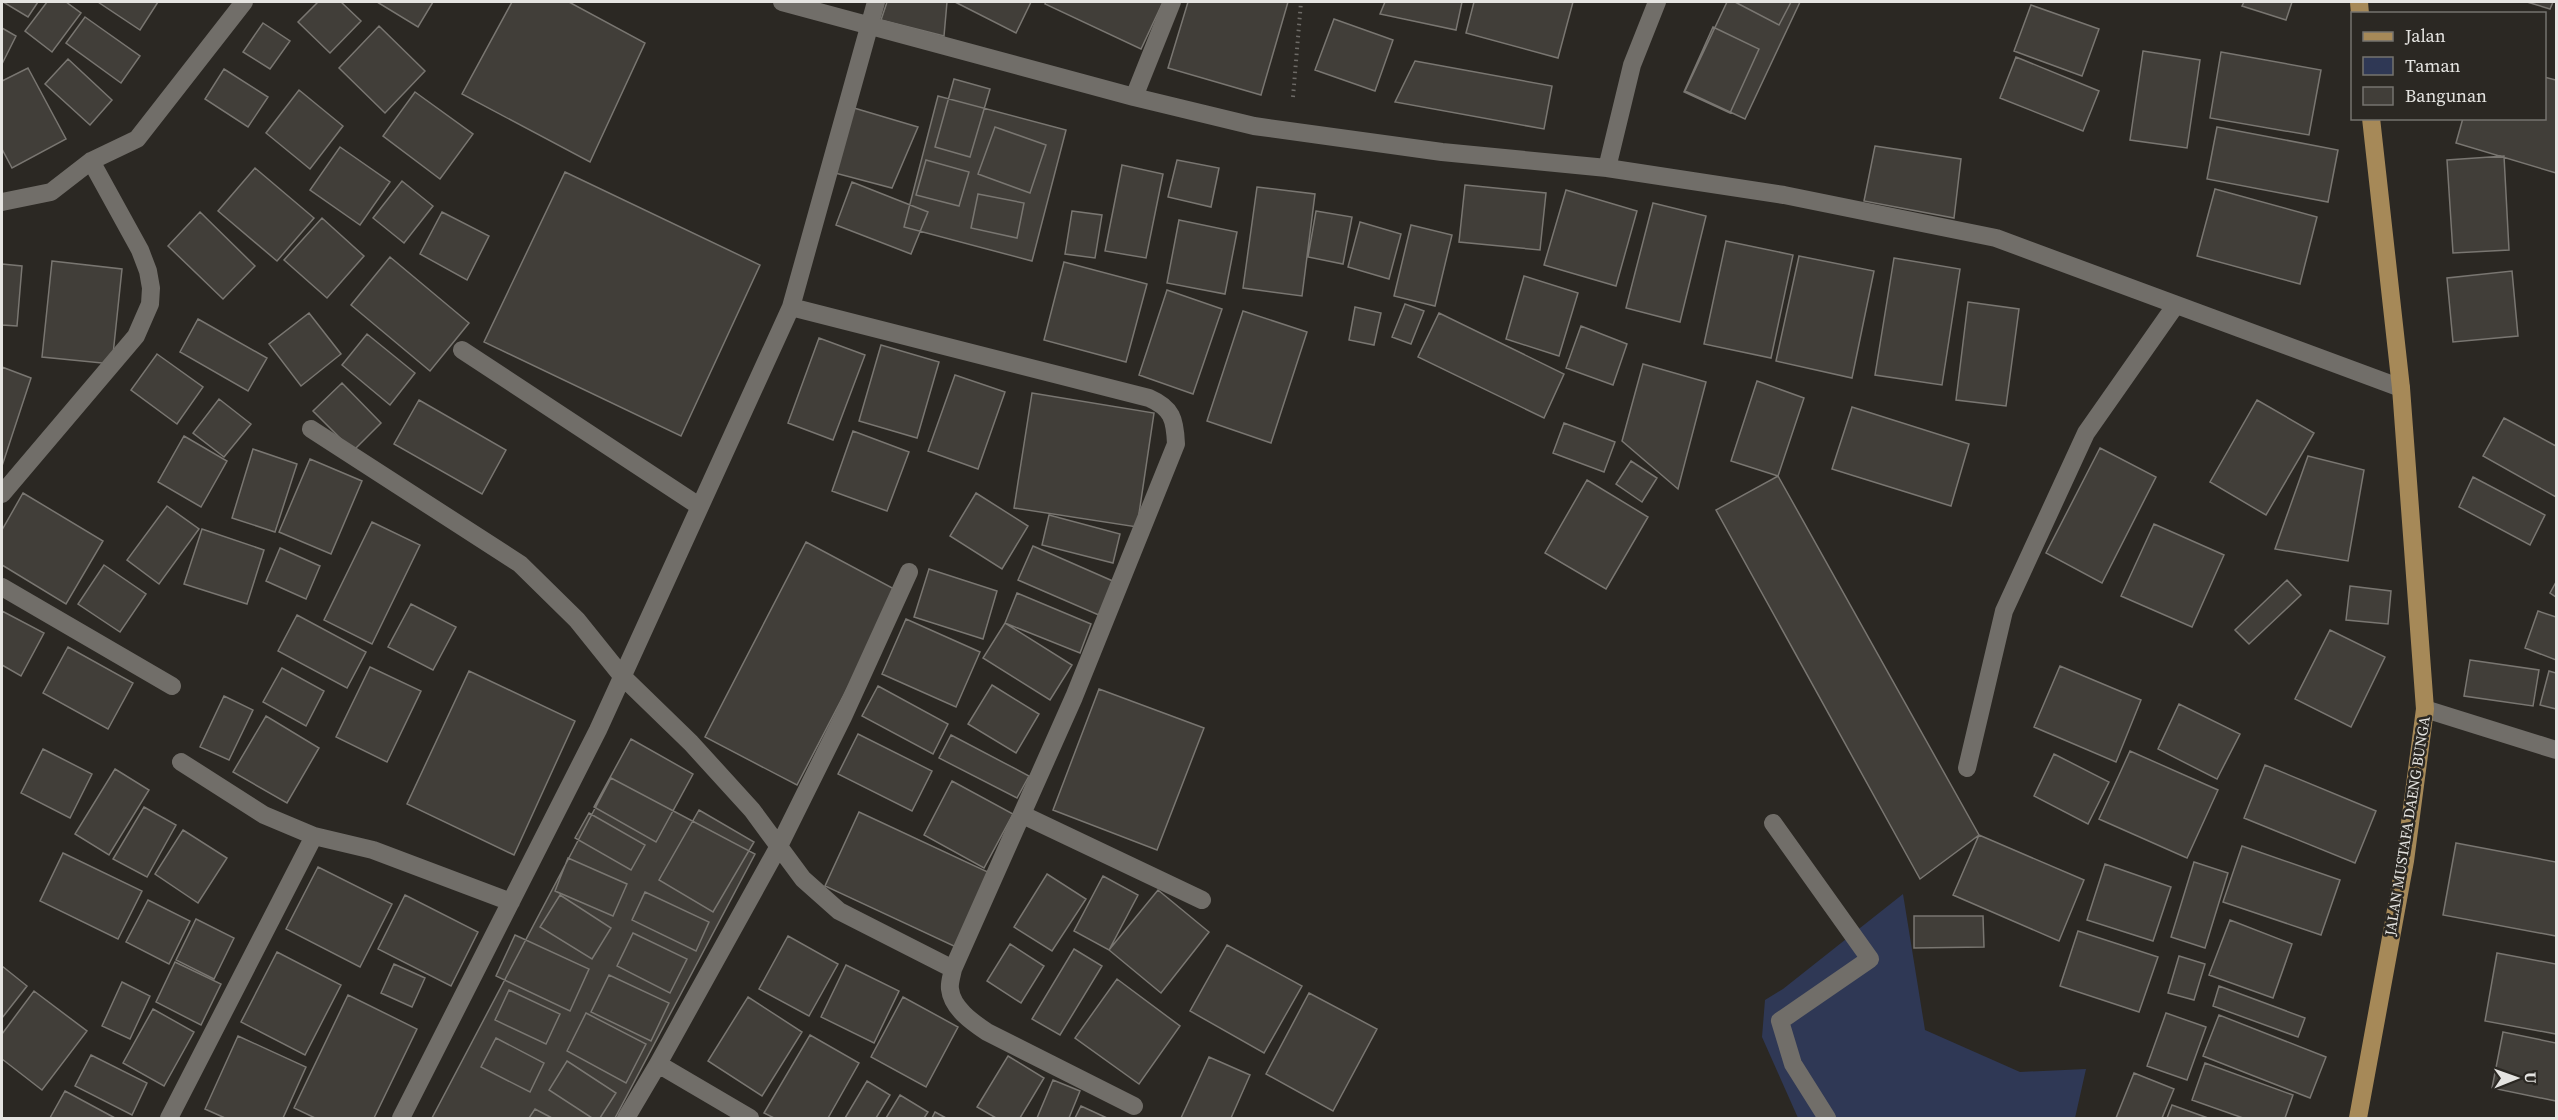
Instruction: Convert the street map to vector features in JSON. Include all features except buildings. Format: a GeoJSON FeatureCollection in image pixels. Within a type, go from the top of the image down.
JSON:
{"type":"FeatureCollection","features":[{"type":"Feature","properties":{"kind":"main road","name":"JALAN MUSTAFA DAENG BUNGA"},"geometry":{"type":"LineString","coordinates":[[2358,1119],[2405,861],[2425,709],[2400,388],[2371,120]]}},
{"type":"Feature","properties":{"kind":"street"},"geometry":{"type":"LineString","coordinates":[[2,202],[51,192],[91,161],[137,139],[244,2]]}},
{"type":"Feature","properties":{"kind":"street"},"geometry":{"type":"LineString","coordinates":[[782,2],[1134,97],[1254,126],[1442,152],[1607,168],[1784,195],[1996,237],[2175,306],[2400,388]]}},
{"type":"Feature","properties":{"kind":"street"},"geometry":{"type":"LineString","coordinates":[[401,1119],[598,730],[791,307],[876,2]]}},
{"type":"Feature","properties":{"kind":"street"},"geometry":{"type":"LineString","coordinates":[[1134,97],[1172,2]]}},
{"type":"Feature","properties":{"kind":"street"},"geometry":{"type":"LineString","coordinates":[[1607,168],[1632,65],[1658,2]]}},
{"type":"Feature","properties":{"kind":"street"},"geometry":{"type":"LineString","coordinates":[[2,494],[136,336],[150,304],[151,288],[148,271],[140,250],[91,161]]}},
{"type":"Feature","properties":{"kind":"street"},"geometry":{"type":"LineString","coordinates":[[1967,768],[2004,611],[2086,433],[2175,306]]}},
{"type":"Feature","properties":{"kind":"street"},"geometry":{"type":"LineString","coordinates":[[791,307],[1149,398],[1164,405],[1173,418],[1176,444],[1023,815],[953,969],[950,988],[959,1008],[970,1021],[987,1032],[1134,1106]]}},
{"type":"Feature","properties":{"kind":"street"},"geometry":{"type":"LineString","coordinates":[[462,350],[699,506]]}},
{"type":"Feature","properties":{"kind":"street"},"geometry":{"type":"LineString","coordinates":[[311,429],[520,564],[577,620],[622,676],[691,743],[752,810],[780,844],[803,879],[839,911],[953,969]]}},
{"type":"Feature","properties":{"kind":"street"},"geometry":{"type":"LineString","coordinates":[[626,1119],[780,844],[843,717],[909,572]]}},
{"type":"Feature","properties":{"kind":"street"},"geometry":{"type":"LineString","coordinates":[[2,587],[172,686]]}},
{"type":"Feature","properties":{"kind":"street"},"geometry":{"type":"LineString","coordinates":[[2425,709],[2556,750]]}},
{"type":"Feature","properties":{"kind":"street"},"geometry":{"type":"LineString","coordinates":[[181,762],[264,815],[314,836],[373,850],[511,903]]}},
{"type":"Feature","properties":{"kind":"street"},"geometry":{"type":"LineString","coordinates":[[1023,815],[1202,900]]}},
{"type":"Feature","properties":{"kind":"street"},"geometry":{"type":"LineString","coordinates":[[1773,823],[1870,959],[1780,1021],[1792,1064],[1827,1119]]}},
{"type":"Feature","properties":{"kind":"street"},"geometry":{"type":"LineString","coordinates":[[169,1119],[314,836]]}},
{"type":"Feature","properties":{"kind":"street"},"geometry":{"type":"LineString","coordinates":[[658,1064],[750,1119]]}},
{"type":"Feature","properties":{"kind":"path"},"geometry":{"type":"LineString","coordinates":[[1290,131],[1301,2]]}},
{"type":"Feature","properties":{"kind":"green space"},"geometry":{"type":"Polygon","coordinates":[[[1903,894],[1925,1030],[2020,1072],[2086,1069],[2075,1118],[1798,1118],[1762,1037],[1765,1000],[1783,989],[1903,894]]]}}]}
